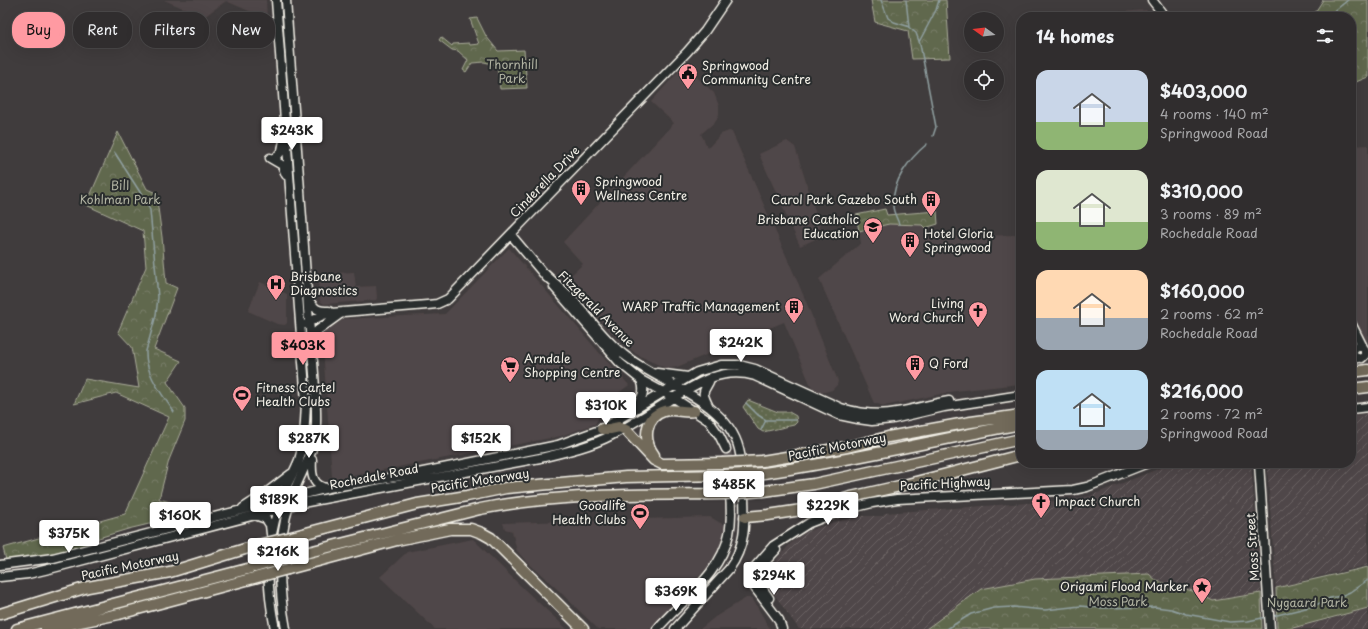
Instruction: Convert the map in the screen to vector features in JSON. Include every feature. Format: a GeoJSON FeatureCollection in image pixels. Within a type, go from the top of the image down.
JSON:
{"type":"FeatureCollection","features":[{"type":"Feature","properties":{"kind":"highway"},"geometry":{"type":"LineString","coordinates":[[1356,371],[1368,370]]}},
{"type":"Feature","properties":{"kind":"highway"},"geometry":{"type":"LineString","coordinates":[[1356,388],[1368,387]]}},
{"type":"Feature","properties":{"kind":"highway"},"geometry":{"type":"LineString","coordinates":[[676,464],[662,460],[652,454],[647,438],[648,427],[654,417],[663,411],[694,411]]}},
{"type":"Feature","properties":{"kind":"highway"},"geometry":{"type":"LineString","coordinates":[[642,447],[642,430],[648,413]]}},
{"type":"Feature","properties":{"kind":"highway"},"geometry":{"type":"LineString","coordinates":[[602,429],[619,427],[628,431],[654,460],[662,464],[722,463],[762,460],[847,447],[888,437],[1016,416]]}},
{"type":"Feature","properties":{"kind":"highway","name":"Pacific Motorway"},"geometry":{"type":"LineString","coordinates":[[0,614],[88,587],[170,572],[258,545],[417,504],[506,488],[626,477],[764,473],[806,467],[1016,425]]}},
{"type":"Feature","properties":{"kind":"highway"},"geometry":{"type":"LineString","coordinates":[[17,629],[289,557],[480,509],[506,504],[542,499],[584,496],[764,491],[814,484],[1016,440]]}},
{"type":"Feature","properties":{"kind":"highway"},"geometry":{"type":"LineString","coordinates":[[745,517],[814,508],[851,496],[898,486],[1016,456]]}},
{"type":"Feature","properties":{"kind":"highway"},"geometry":{"type":"LineString","coordinates":[[46,629],[119,614],[429,533],[450,529],[471,529],[491,538],[583,629]]}},
{"type":"Feature","properties":{"kind":"main road"},"geometry":{"type":"LineString","coordinates":[[270,544],[281,500],[302,450],[306,402],[276,0]]}},
{"type":"Feature","properties":{"kind":"main road"},"geometry":{"type":"LineString","coordinates":[[286,0],[310,322],[316,426],[307,465],[288,506],[281,545],[280,578],[286,629]]}},
{"type":"Feature","properties":{"kind":"main road","name":"Cinderella Drive"},"geometry":{"type":"LineString","coordinates":[[344,312],[427,305],[443,302],[456,292],[687,52],[705,31],[726,0]]}},
{"type":"Feature","properties":{"kind":"main road"},"geometry":{"type":"LineString","coordinates":[[1152,0],[1162,12]]}},
{"type":"Feature","properties":{"kind":"main road"},"geometry":{"type":"LineString","coordinates":[[286,133],[282,150],[273,158],[284,167],[286,179],[290,186]]}},
{"type":"Feature","properties":{"kind":"main road","name":"Fitzgerald Avenue"},"geometry":{"type":"LineString","coordinates":[[511,235],[562,298],[614,357],[641,380],[674,398],[711,424],[719,435],[726,449]]}},
{"type":"Feature","properties":{"kind":"main road","name":"Fitzgerald Avenue"},"geometry":{"type":"LineString","coordinates":[[544,274],[568,295],[612,345],[634,362],[675,385],[718,414],[728,424],[738,444],[741,459],[745,517],[743,538],[736,558],[729,569],[675,628]]}},
{"type":"Feature","properties":{"kind":"main road"},"geometry":{"type":"LineString","coordinates":[[308,297],[316,309],[323,311],[344,312]]}},
{"type":"Feature","properties":{"kind":"main road"},"geometry":{"type":"LineString","coordinates":[[300,329],[328,313],[344,312]]}},
{"type":"Feature","properties":{"kind":"main road"},"geometry":{"type":"LineString","coordinates":[[311,338],[318,330],[344,312]]}},
{"type":"Feature","properties":{"kind":"main road"},"geometry":{"type":"LineString","coordinates":[[1356,332],[1365,348],[1366,354],[1360,358]]}},
{"type":"Feature","properties":{"kind":"main road"},"geometry":{"type":"LineString","coordinates":[[675,385],[697,372],[711,367],[731,364],[744,366],[767,373],[841,408],[856,412],[880,414],[897,412],[931,404],[1016,391]]}},
{"type":"Feature","properties":{"kind":"main road","name":"Fitzgerald Avenue"},"geometry":{"type":"LineString","coordinates":[[652,373],[688,377]]}},
{"type":"Feature","properties":{"kind":"main road"},"geometry":{"type":"LineString","coordinates":[[674,398],[711,377],[734,373],[748,374],[763,379],[838,415],[872,421],[893,419],[944,407],[1016,396]]}},
{"type":"Feature","properties":{"kind":"main road"},"geometry":{"type":"LineString","coordinates":[[709,407],[704,398],[703,392],[711,377]]}},
{"type":"Feature","properties":{"kind":"main road"},"geometry":{"type":"LineString","coordinates":[[634,410],[643,394],[644,389],[641,380]]}},
{"type":"Feature","properties":{"kind":"main road","name":"Rochedale Road"},"geometry":{"type":"LineString","coordinates":[[0,565],[53,558],[328,488],[413,474],[554,446],[602,429],[675,385]]}},
{"type":"Feature","properties":{"kind":"main road","name":"Rochedale Road"},"geometry":{"type":"LineString","coordinates":[[0,577],[28,574],[53,568],[288,506],[558,454],[600,441],[674,398]]}},
{"type":"Feature","properties":{"kind":"main road"},"geometry":{"type":"LineString","coordinates":[[1356,408],[1368,407]]}},
{"type":"Feature","properties":{"kind":"main road"},"geometry":{"type":"LineString","coordinates":[[311,453],[313,478],[321,486],[328,488]]}},
{"type":"Feature","properties":{"kind":"main road","name":"Pacific Highway"},"geometry":{"type":"LineString","coordinates":[[757,566],[773,546],[788,536],[814,521],[840,511],[872,503],[897,499],[1073,490],[1087,487],[1135,468]]}},
{"type":"Feature","properties":{"kind":"main road","name":"Moss Street"},"geometry":{"type":"LineString","coordinates":[[1259,468],[1270,629]]}},
{"type":"Feature","properties":{"kind":"main road"},"geometry":{"type":"LineString","coordinates":[[235,512],[266,494],[293,473]]}},
{"type":"Feature","properties":{"kind":"main road"},"geometry":{"type":"LineString","coordinates":[[657,629],[706,578],[721,557],[730,532],[731,514],[727,493]]}},
{"type":"Feature","properties":{"kind":"main road"},"geometry":{"type":"LineString","coordinates":[[731,514],[745,517]]}},
{"type":"Feature","properties":{"kind":"main road"},"geometry":{"type":"LineString","coordinates":[[254,515],[264,518],[269,522],[271,532],[268,562],[268,583],[275,629]]}},
{"type":"Feature","properties":{"kind":"main road"},"geometry":{"type":"LineString","coordinates":[[757,566],[751,573],[753,585],[779,620]]}},
{"type":"Feature","properties":{"kind":"main road"},"geometry":{"type":"LineString","coordinates":[[757,566],[759,583],[777,610],[782,629]]}},
{"type":"Feature","properties":{"kind":"shaded area"},"geometry":{"type":"Polygon","coordinates":[[[164,0],[266,0],[267,12],[251,12],[226,1],[209,13],[209,12],[192,12],[164,0]]]}},
{"type":"Feature","properties":{"kind":"shaded area"},"geometry":{"type":"Polygon","coordinates":[[[1146,10],[1148,12],[1120,12],[1146,10]]]}},
{"type":"Feature","properties":{"kind":"shaded area"},"geometry":{"type":"Polygon","coordinates":[[[684,65],[714,93],[719,106],[719,114],[716,121],[701,134],[708,148],[721,134],[729,131],[732,132],[805,299],[838,381],[837,385],[832,390],[821,393],[816,392],[811,386],[784,322],[677,367],[667,369],[636,354],[611,332],[565,281],[583,264],[563,242],[674,123],[651,102],[684,65]]]}},
{"type":"Feature","properties":{"kind":"shaded area"},"geometry":{"type":"Polygon","coordinates":[[[787,141],[795,147],[821,230],[818,238],[800,246],[759,154],[787,141]]]}},
{"type":"Feature","properties":{"kind":"shaded area"},"geometry":{"type":"Polygon","coordinates":[[[1368,145],[1368,344],[1356,345],[1356,146],[1368,145]]]}},
{"type":"Feature","properties":{"kind":"shaded area"},"geometry":{"type":"Polygon","coordinates":[[[889,224],[923,225],[926,237],[1016,234],[1016,385],[955,391],[884,406],[874,403],[819,279],[861,243],[859,231],[889,224]]]}},
{"type":"Feature","properties":{"kind":"shaded area"},"geometry":{"type":"Polygon","coordinates":[[[509,248],[629,385],[612,398],[595,424],[561,436],[335,479],[332,476],[322,334],[344,319],[445,314],[509,248]]]}},
{"type":"Feature","properties":{"kind":"shaded area"},"geometry":{"type":"Polygon","coordinates":[[[354,272],[356,287],[376,286],[376,300],[324,304],[320,301],[317,274],[354,272]]]}},
{"type":"Feature","properties":{"kind":"shaded area"},"geometry":{"type":"Polygon","coordinates":[[[260,282],[287,294],[287,323],[285,325],[277,324],[248,311],[260,282]]]}},
{"type":"Feature","properties":{"kind":"shaded area"},"geometry":{"type":"Polygon","coordinates":[[[1368,413],[1368,565],[1276,588],[1267,468],[1356,468],[1356,415],[1368,413]]]}},
{"type":"Feature","properties":{"kind":"shaded area"},"geometry":{"type":"Polygon","coordinates":[[[1160,468],[1251,468],[1261,593],[1213,601],[1196,592],[1157,581],[981,589],[926,629],[799,629],[766,583],[764,577],[767,571],[791,543],[806,532],[831,523],[861,516],[883,516],[885,513],[1070,500],[1090,496],[1160,468]]]}},
{"type":"Feature","properties":{"kind":"shaded area"},"geometry":{"type":"Polygon","coordinates":[[[710,517],[724,525],[723,538],[714,560],[650,629],[598,629],[525,560],[517,551],[512,531],[505,529],[503,523],[710,517]]]}},
{"type":"Feature","properties":{"kind":"shaded area"},"geometry":{"type":"Polygon","coordinates":[[[473,539],[567,629],[435,629],[380,577],[407,552],[473,539]]]}},
{"type":"Feature","properties":{"kind":"shaded area"},"geometry":{"type":"Polygon","coordinates":[[[746,598],[752,598],[770,629],[700,629],[715,617],[746,598]]]}},
{"type":"Feature","properties":{"kind":"shaded area"},"geometry":{"type":"Polygon","coordinates":[[[1368,608],[1368,629],[1289,629],[1328,620],[1368,608]]]}},
{"type":"Feature","properties":{"kind":"green space"},"geometry":{"type":"Polygon","coordinates":[[[871,0],[946,0],[950,58],[912,59],[908,31],[875,22],[871,0]]]}},
{"type":"Feature","properties":{"kind":"green space"},"geometry":{"type":"Polygon","coordinates":[[[1323,0],[1368,0],[1368,77],[1356,82],[1356,12],[1315,12],[1323,0]]]}},
{"type":"Feature","properties":{"kind":"green space","name":"Thornhill Park"},"geometry":{"type":"Polygon","coordinates":[[[477,18],[486,36],[498,51],[524,50],[527,88],[500,89],[497,65],[484,62],[472,63],[466,72],[463,70],[468,60],[458,51],[452,50],[439,40],[441,37],[452,46],[453,44],[479,44],[470,19],[477,18]]]}},
{"type":"Feature","properties":{"kind":"green space","name":"Bill Kohlman Park"},"geometry":{"type":"Polygon","coordinates":[[[118,132],[147,189],[156,193],[166,283],[177,288],[154,349],[181,361],[167,382],[185,408],[185,421],[169,460],[159,499],[204,511],[128,529],[92,540],[92,544],[40,556],[6,560],[3,548],[125,514],[169,417],[116,393],[74,404],[85,379],[139,388],[132,347],[118,332],[146,267],[143,231],[86,205],[118,132]]]}},
{"type":"Feature","properties":{"kind":"green space"},"geometry":{"type":"Polygon","coordinates":[[[885,209],[887,215],[937,211],[938,224],[925,228],[922,225],[889,224],[859,231],[856,215],[885,209]]]}},
{"type":"Feature","properties":{"kind":"green space"},"geometry":{"type":"Polygon","coordinates":[[[748,400],[778,412],[789,412],[796,416],[797,422],[794,425],[763,432],[758,429],[743,407],[748,400]]]}},
{"type":"Feature","properties":{"kind":"green space","name":"Nygaard Park"},"geometry":{"type":"Polygon","coordinates":[[[1368,567],[1368,608],[1289,629],[1277,629],[1276,588],[1368,567]]]}},
{"type":"Feature","properties":{"kind":"green space","name":"Moss Park"},"geometry":{"type":"Polygon","coordinates":[[[1149,574],[1157,581],[1196,592],[1213,601],[1261,593],[1262,629],[926,629],[981,589],[1035,579],[1149,574]]]}},
{"type":"Feature","properties":{"kind":"waterway"},"geometry":{"type":"LineString","coordinates":[[881,0],[888,18],[894,22],[907,26],[916,33],[920,44],[936,127],[933,136]]}},
{"type":"Feature","properties":{"kind":"waterway"},"geometry":{"type":"LineString","coordinates":[[906,0],[909,27]]}},
{"type":"Feature","properties":{"kind":"waterway"},"geometry":{"type":"LineString","coordinates":[[919,42],[936,10],[939,0]]}},
{"type":"Feature","properties":{"kind":"waterway"},"geometry":{"type":"LineString","coordinates":[[1333,12],[1348,0]]}},
{"type":"Feature","properties":{"kind":"waterway"},"geometry":{"type":"LineString","coordinates":[[899,224],[893,208],[895,188],[908,164],[927,144]]}},
{"type":"Feature","properties":{"kind":"waterway"},"geometry":{"type":"LineString","coordinates":[[115,153],[150,210],[158,297],[156,315],[146,351],[146,359],[151,376],[174,412]]}},
{"type":"Feature","properties":{"kind":"waterway"},"geometry":{"type":"LineString","coordinates":[[746,403],[758,415],[766,420],[796,420]]}},
{"type":"Feature","properties":{"kind":"waterway"},"geometry":{"type":"LineString","coordinates":[[761,430],[766,420]]}},
{"type":"Feature","properties":{"kind":"waterway"},"geometry":{"type":"LineString","coordinates":[[1273,616],[1314,606],[1330,598],[1341,596],[1368,580]]}},
{"type":"Feature","properties":{"kind":"waterway"},"geometry":{"type":"LineString","coordinates":[[947,629],[971,614],[994,608],[1013,607],[1045,610],[1081,606],[1100,608],[1155,607],[1230,622],[1248,621],[1267,617]]}},
{"type":"Feature","properties":{"kind":"tunnel"},"geometry":{"type":"LineString","coordinates":[[726,449],[728,456],[730,493]]}},
{"type":"Feature","properties":{"kind":"place","name":"Springwood Community Centre"},"geometry":{"type":"Point","coordinates":[688,90]}},
{"type":"Feature","properties":{"kind":"place","name":"Springwood Wellness Centre"},"geometry":{"type":"Point","coordinates":[581,206]}},
{"type":"Feature","properties":{"kind":"place","name":"Carol Park Gazebo South"},"geometry":{"type":"Point","coordinates":[931,217]}},
{"type":"Feature","properties":{"kind":"place","name":"Brisbane Catholic Education"},"geometry":{"type":"Point","coordinates":[873,244]}},
{"type":"Feature","properties":{"kind":"place","name":"Hotel Gloria Springwood"},"geometry":{"type":"Point","coordinates":[910,258]}},
{"type":"Feature","properties":{"kind":"place","name":"Brisbane Diagnostics"},"geometry":{"type":"Point","coordinates":[276,301]}},
{"type":"Feature","properties":{"kind":"place","name":"WARP Traffic Management"},"geometry":{"type":"Point","coordinates":[794,324]}},
{"type":"Feature","properties":{"kind":"place","name":"Living Word Church"},"geometry":{"type":"Point","coordinates":[978,328]}},
{"type":"Feature","properties":{"kind":"place","name":"Q Ford"},"geometry":{"type":"Point","coordinates":[915,381]}},
{"type":"Feature","properties":{"kind":"place","name":"Arndale Shopping Centre"},"geometry":{"type":"Point","coordinates":[510,383]}},
{"type":"Feature","properties":{"kind":"place","name":"Fitness Cartel Health Clubs"},"geometry":{"type":"Point","coordinates":[242,412]}},
{"type":"Feature","properties":{"kind":"place","name":"Impact Church"},"geometry":{"type":"Point","coordinates":[1041,519]}},
{"type":"Feature","properties":{"kind":"place","name":"Goodlife Health Clubs"},"geometry":{"type":"Point","coordinates":[640,530]}},
{"type":"Feature","properties":{"kind":"place","name":"Origami Flood Marker"},"geometry":{"type":"Point","coordinates":[1202,604]}}]}
